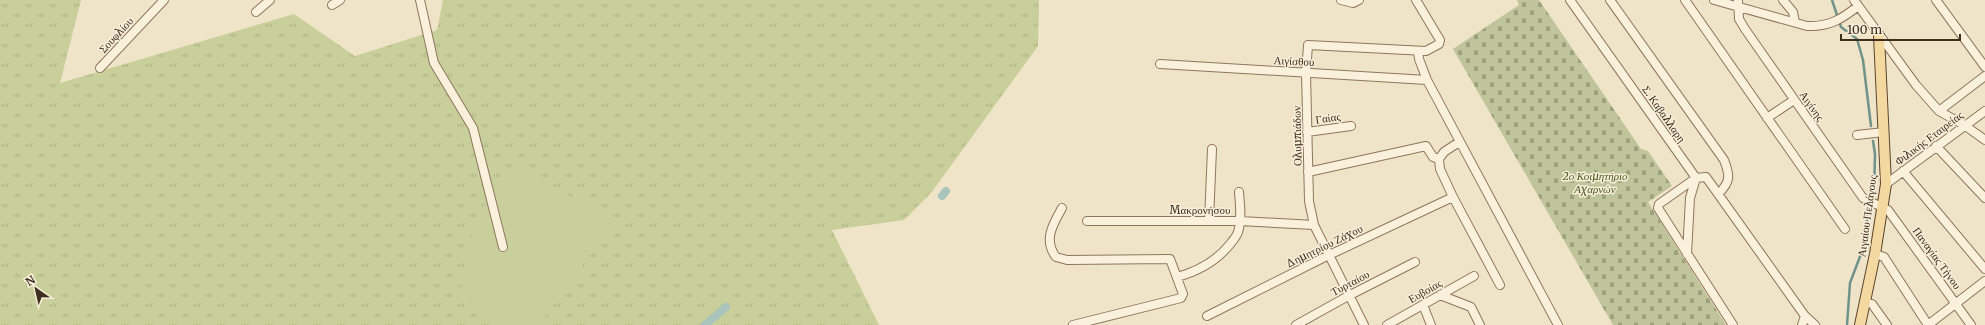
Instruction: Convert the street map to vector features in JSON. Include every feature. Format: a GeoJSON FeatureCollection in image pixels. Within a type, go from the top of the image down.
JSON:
{"type":"FeatureCollection","features":[{"type":"Feature","properties":{"kind":"main road","name":"Αιγαίου Πελάγους"},"geometry":{"type":"LineString","coordinates":[[1860,325],[1875,254],[1886,184],[1879,36]]}},
{"type":"Feature","properties":{"kind":"street","name":"Σουφλίου"},"geometry":{"type":"LineString","coordinates":[[100,68],[164,0]]}},
{"type":"Feature","properties":{"kind":"street"},"geometry":{"type":"LineString","coordinates":[[256,12],[270,0]]}},
{"type":"Feature","properties":{"kind":"street"},"geometry":{"type":"LineString","coordinates":[[332,6],[340,0]]}},
{"type":"Feature","properties":{"kind":"street"},"geometry":{"type":"LineString","coordinates":[[420,0],[434,62],[473,128],[503,247]]}},
{"type":"Feature","properties":{"kind":"street"},"geometry":{"type":"LineString","coordinates":[[1341,0],[1353,3],[1359,0]]}},
{"type":"Feature","properties":{"kind":"street"},"geometry":{"type":"LineString","coordinates":[[1416,0],[1440,40],[1439,44],[1433,48],[1426,51],[1418,51],[1426,80],[1558,325]]}},
{"type":"Feature","properties":{"kind":"street","name":"Σ. Καβαλλαρη"},"geometry":{"type":"LineString","coordinates":[[1570,0],[1696,178]]}},
{"type":"Feature","properties":{"kind":"street"},"geometry":{"type":"LineString","coordinates":[[1610,0],[1724,160],[1729,174],[1726,187],[1718,194]]}},
{"type":"Feature","properties":{"kind":"street"},"geometry":{"type":"LineString","coordinates":[[1685,0],[1845,229]]}},
{"type":"Feature","properties":{"kind":"street"},"geometry":{"type":"LineString","coordinates":[[1714,0],[1739,4],[1808,26],[1820,26],[1832,23],[1846,16],[1856,3],[1916,85],[1939,111],[1964,125],[1985,140]]}},
{"type":"Feature","properties":{"kind":"street"},"geometry":{"type":"LineString","coordinates":[[1783,0],[1793,12],[1795,22]]}},
{"type":"Feature","properties":{"kind":"street"},"geometry":{"type":"LineString","coordinates":[[1936,0],[1985,67]]}},
{"type":"Feature","properties":{"kind":"street","name":"Αιγίνης"},"geometry":{"type":"LineString","coordinates":[[1739,4],[1739,19],[1745,29],[1863,198],[1882,206]]}},
{"type":"Feature","properties":{"kind":"street","name":"Ολυμπιάδων"},"geometry":{"type":"LineString","coordinates":[[1364,325],[1314,225],[1309,201],[1306,73],[1308,45],[1418,51]]}},
{"type":"Feature","properties":{"kind":"street","name":"Αιγίσθου"},"geometry":{"type":"LineString","coordinates":[[1160,64],[1426,80]]}},
{"type":"Feature","properties":{"kind":"street"},"geometry":{"type":"LineString","coordinates":[[1939,111],[1985,76]]}},
{"type":"Feature","properties":{"kind":"street"},"geometry":{"type":"LineString","coordinates":[[1767,118],[1794,100]]}},
{"type":"Feature","properties":{"kind":"street","name":"Φιλικής Εταιρείας"},"geometry":{"type":"LineString","coordinates":[[1886,184],[1985,111]]}},
{"type":"Feature","properties":{"kind":"street","name":"Γαίας"},"geometry":{"type":"LineString","coordinates":[[1308,132],[1351,126]]}},
{"type":"Feature","properties":{"kind":"street"},"geometry":{"type":"LineString","coordinates":[[1857,135],[1884,132]]}},
{"type":"Feature","properties":{"kind":"street"},"geometry":{"type":"LineString","coordinates":[[1460,142],[1444,152],[1439,159],[1440,169],[1452,198],[1500,285]]}},
{"type":"Feature","properties":{"kind":"street"},"geometry":{"type":"LineString","coordinates":[[1308,172],[1426,146],[1432,157],[1439,159]]}},
{"type":"Feature","properties":{"kind":"street"},"geometry":{"type":"LineString","coordinates":[[1936,146],[1985,198]]}},
{"type":"Feature","properties":{"kind":"street"},"geometry":{"type":"LineString","coordinates":[[1210,221],[1212,149]]}},
{"type":"Feature","properties":{"kind":"street"},"geometry":{"type":"LineString","coordinates":[[1902,171],[1985,269]]}},
{"type":"Feature","properties":{"kind":"street"},"geometry":{"type":"LineString","coordinates":[[1733,325],[1658,208],[1659,204],[1696,178],[1706,176],[1805,316],[1815,325]]}},
{"type":"Feature","properties":{"kind":"street"},"geometry":{"type":"LineString","coordinates":[[1687,254],[1690,198],[1696,178]]}},
{"type":"Feature","properties":{"kind":"street"},"geometry":{"type":"LineString","coordinates":[[1176,277],[1190,273],[1209,264],[1225,250],[1238,234],[1240,221],[1239,192]]}},
{"type":"Feature","properties":{"kind":"street","name":"Δημητρίου Ζάχου"},"geometry":{"type":"LineString","coordinates":[[1207,316],[1329,255],[1452,198]]}},
{"type":"Feature","properties":{"kind":"street","name":"Παναγίας Τήνου"},"geometry":{"type":"LineString","coordinates":[[1882,206],[1888,210],[1971,325]]}},
{"type":"Feature","properties":{"kind":"street"},"geometry":{"type":"LineString","coordinates":[[1062,208],[1054,223],[1049,241],[1050,249],[1056,257],[1066,260],[1170,259],[1183,294],[1181,298],[1073,325]]}},
{"type":"Feature","properties":{"kind":"street","name":"Μακρονήσου"},"geometry":{"type":"LineString","coordinates":[[1087,221],[1240,221],[1314,225]]}},
{"type":"Feature","properties":{"kind":"street"},"geometry":{"type":"LineString","coordinates":[[1875,254],[1884,257],[1928,325],[1985,281]]}},
{"type":"Feature","properties":{"kind":"street","name":"Τυρταίου"},"geometry":{"type":"LineString","coordinates":[[1296,325],[1350,295],[1415,262]]}},
{"type":"Feature","properties":{"kind":"street","name":"Ευβοίας"},"geometry":{"type":"LineString","coordinates":[[1387,325],[1474,276]]}},
{"type":"Feature","properties":{"kind":"street"},"geometry":{"type":"LineString","coordinates":[[1440,295],[1471,307],[1480,325]]}},
{"type":"Feature","properties":{"kind":"street"},"geometry":{"type":"LineString","coordinates":[[1865,302],[1872,304],[1887,325]]}},
{"type":"Feature","properties":{"kind":"street"},"geometry":{"type":"LineString","coordinates":[[1423,305],[1431,325]]}},
{"type":"Feature","properties":{"kind":"street"},"geometry":{"type":"LineString","coordinates":[[1802,325],[1805,316]]}},
{"type":"Feature","properties":{"kind":"green space"},"geometry":{"type":"Polygon","coordinates":[[[0,0],[81,0],[60,83],[294,14],[355,56],[437,30],[443,0],[1039,0],[1038,46],[931,193],[904,220],[832,230],[879,325],[0,325],[0,0]]]}},
{"type":"Feature","properties":{"kind":"green space","name":"2ο Κοιμητήριο Αχαρνών"},"geometry":{"type":"Polygon","coordinates":[[[1517,0],[1539,0],[1641,149],[1648,151],[1672,186],[1648,202],[1726,325],[1613,325],[1453,49],[1519,5],[1517,0]]]}},
{"type":"Feature","properties":{"kind":"green space"},"geometry":{"type":"Polygon","coordinates":[[[517,170],[568,195],[613,224],[538,325],[498,325],[460,284],[478,212],[517,170]]]}},
{"type":"Feature","properties":{"kind":"waterway"},"geometry":{"type":"LineString","coordinates":[[1832,0],[1841,27],[1857,39],[1863,60],[1871,126]]}},
{"type":"Feature","properties":{"kind":"waterway"},"geometry":{"type":"LineString","coordinates":[[1873,141],[1875,154],[1874,194]]}},
{"type":"Feature","properties":{"kind":"waterway"},"geometry":{"type":"LineString","coordinates":[[942,196],[946,191]]}},
{"type":"Feature","properties":{"kind":"waterway"},"geometry":{"type":"LineString","coordinates":[[1847,325],[1850,283],[1867,238],[1867,210]]}},
{"type":"Feature","properties":{"kind":"waterway"},"geometry":{"type":"LineString","coordinates":[[705,325],[726,307]]}}]}
